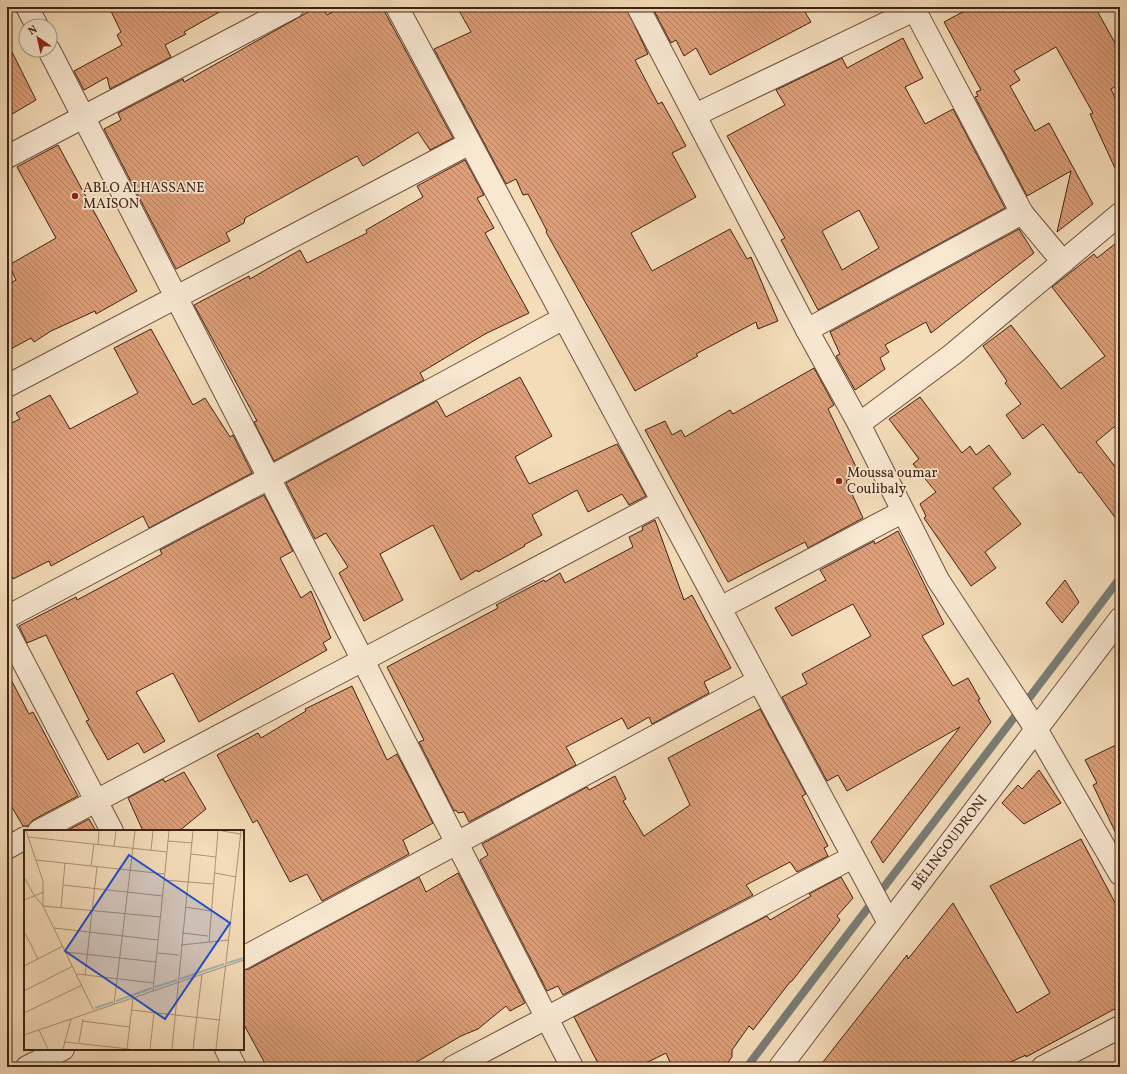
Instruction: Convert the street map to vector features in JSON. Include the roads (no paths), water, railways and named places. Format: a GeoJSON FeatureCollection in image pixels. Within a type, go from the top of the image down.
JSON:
{"type":"FeatureCollection","features":[{"type":"Feature","properties":{"kind":"street"},"geometry":{"type":"LineString","coordinates":[[27,7],[33,18]]}},
{"type":"Feature","properties":{"kind":"street"},"geometry":{"type":"LineString","coordinates":[[7,157],[293,7]]}},
{"type":"Feature","properties":{"kind":"street"},"geometry":{"type":"LineString","coordinates":[[638,7],[807,330],[859,424],[902,512],[938,580],[1036,729],[1120,874]]}},
{"type":"Feature","properties":{"kind":"street"},"geometry":{"type":"LineString","coordinates":[[400,8],[470,143],[889,923]]}},
{"type":"Feature","properties":{"kind":"street"},"geometry":{"type":"LineString","coordinates":[[695,115],[914,8],[1022,213],[1063,262]]}},
{"type":"Feature","properties":{"kind":"street"},"geometry":{"type":"LineString","coordinates":[[53,58],[572,1067]]}},
{"type":"Feature","properties":{"kind":"street"},"geometry":{"type":"LineString","coordinates":[[7,386],[470,143]]}},
{"type":"Feature","properties":{"kind":"street"},"geometry":{"type":"LineString","coordinates":[[807,330],[1022,213]]}},
{"type":"Feature","properties":{"kind":"street"},"geometry":{"type":"LineString","coordinates":[[859,424],[953,354],[1120,214]]}},
{"type":"Feature","properties":{"kind":"street"},"geometry":{"type":"LineString","coordinates":[[7,617],[269,478],[564,318]]}},
{"type":"Feature","properties":{"kind":"street"},"geometry":{"type":"LineString","coordinates":[[41,830],[662,502]]}},
{"type":"Feature","properties":{"kind":"street"},"geometry":{"type":"LineString","coordinates":[[720,608],[902,512]]}},
{"type":"Feature","properties":{"kind":"street","name":"BÉLINGOUDRONI"},"geometry":{"type":"LineString","coordinates":[[780,1067],[1120,619]]}},
{"type":"Feature","properties":{"kind":"street"},"geometry":{"type":"LineString","coordinates":[[7,631],[111,830]]}},
{"type":"Feature","properties":{"kind":"street"},"geometry":{"type":"LineString","coordinates":[[244,957],[758,681]]}},
{"type":"Feature","properties":{"kind":"street"},"geometry":{"type":"LineString","coordinates":[[7,848],[24,839]]}},
{"type":"Feature","properties":{"kind":"street"},"geometry":{"type":"LineString","coordinates":[[453,1067],[853,857]]}},
{"type":"Feature","properties":{"kind":"street"},"geometry":{"type":"LineString","coordinates":[[1043,1067],[1120,1027]]}},
{"type":"Feature","properties":{"kind":"street"},"geometry":{"type":"LineString","coordinates":[[27,1067],[61,1050]]}},
{"type":"Feature","properties":{"kind":"street"},"geometry":{"type":"LineString","coordinates":[[226,1050],[235,1067]]}},
{"type":"Feature","properties":{"kind":"waterway"},"geometry":{"type":"LineString","coordinates":[[747,1067],[1120,578]]}},
{"type":"Feature","properties":{"kind":"place","name":"ABLO ALHASSANE MAISON"},"geometry":{"type":"Point","coordinates":[75,196]}},
{"type":"Feature","properties":{"kind":"place","name":"Moussa oumar Coulibaly"},"geometry":{"type":"Point","coordinates":[839,481]}}]}
